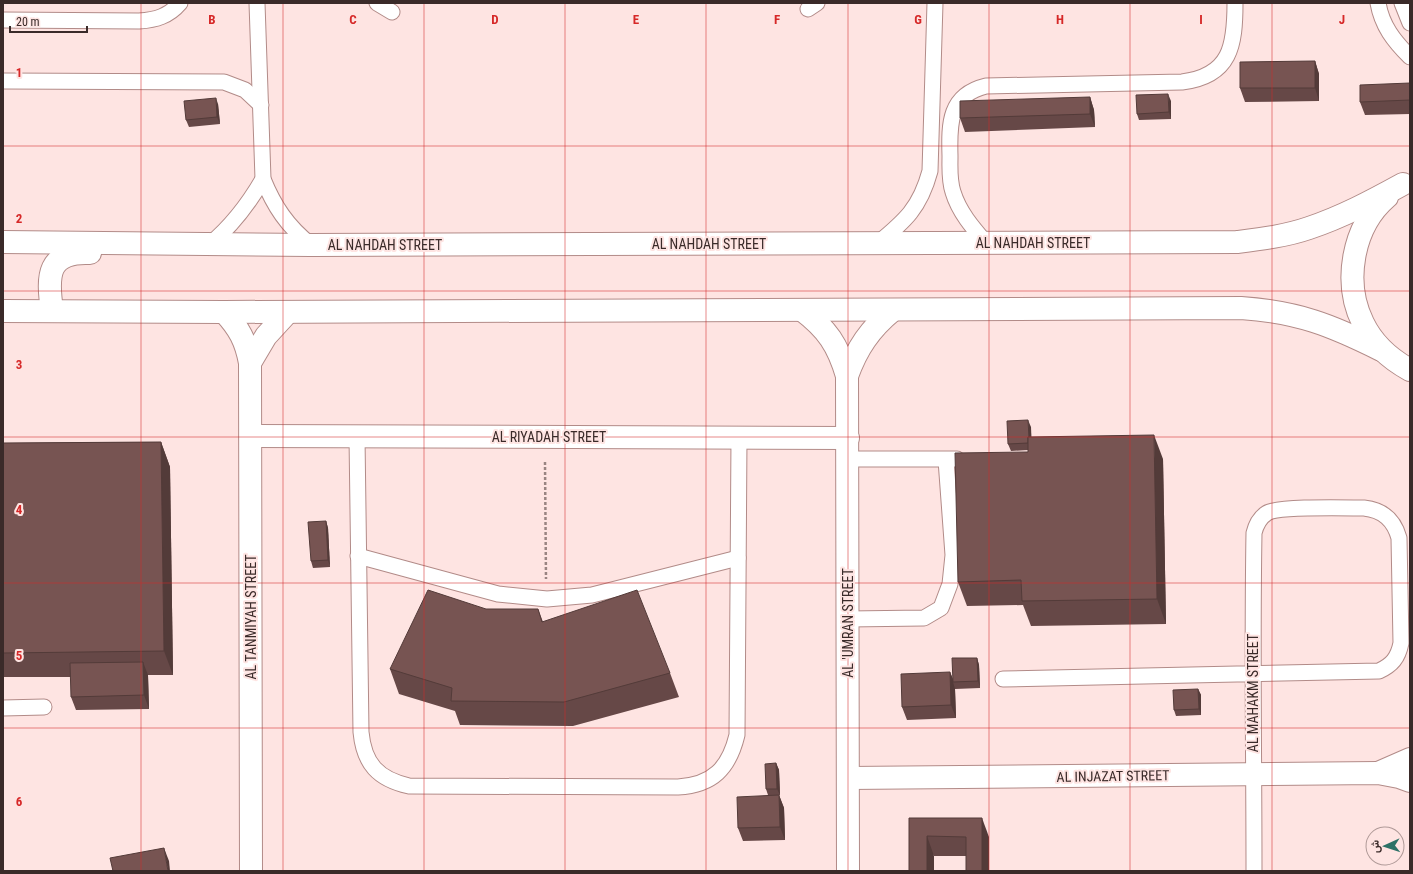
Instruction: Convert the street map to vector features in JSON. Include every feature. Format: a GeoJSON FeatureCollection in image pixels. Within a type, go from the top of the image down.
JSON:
{"type":"FeatureCollection","features":[{"type":"Feature","properties":{"kind":"street","name":"AL NAHDAH STREET"},"geometry":{"type":"LineString","coordinates":[[3,242],[310,245],[1237,242],[1272,238],[1307,229],[1337,218],[1406,182]]}},
{"type":"Feature","properties":{"kind":"street"},"geometry":{"type":"LineString","coordinates":[[1406,182],[1378,204],[1361,231],[1353,262],[1354,293],[1363,323],[1396,361],[1410,388]]}},
{"type":"Feature","properties":{"kind":"street"},"geometry":{"type":"LineString","coordinates":[[52,310],[49,277],[54,266],[62,257],[83,252],[199,255],[213,254],[244,245]]}},
{"type":"Feature","properties":{"kind":"street"},"geometry":{"type":"LineString","coordinates":[[3,311],[288,312],[1212,308],[1269,310],[1298,316],[1325,324],[1396,361]]}},
{"type":"Feature","properties":{"kind":"street","name":"AL 'UMRAN STREET"},"geometry":{"type":"LineString","coordinates":[[802,310],[818,322],[831,338],[841,356],[848,376]]}},
{"type":"Feature","properties":{"kind":"street","name":"AL 'UMRAN STREET"},"geometry":{"type":"LineString","coordinates":[[848,871],[848,376],[854,356],[864,339],[877,323],[893,310]]}},
{"type":"Feature","properties":{"kind":"street","name":"AL TANMIYAH STREET"},"geometry":{"type":"LineString","coordinates":[[224,312],[234,322],[242,335],[248,348],[250,363],[251,871]]}},
{"type":"Feature","properties":{"kind":"street"},"geometry":{"type":"LineString","coordinates":[[250,363],[266,336],[288,312]]}},
{"type":"Feature","properties":{"kind":"street","name":"AL RIYADAH STREET"},"geometry":{"type":"LineString","coordinates":[[251,436],[739,438],[848,449]]}},
{"type":"Feature","properties":{"kind":"street","name":"AL INJAZAT STREET"},"geometry":{"type":"LineString","coordinates":[[1378,773],[1410,759]]}},
{"type":"Feature","properties":{"kind":"street","name":"AL INJAZAT STREET"},"geometry":{"type":"LineString","coordinates":[[848,778],[1378,773],[1399,777],[1410,781]]}},
{"type":"Feature","properties":{"kind":"lane"},"geometry":{"type":"LineString","coordinates":[[3,20],[156,20],[172,12],[180,3]]}},
{"type":"Feature","properties":{"kind":"lane"},"geometry":{"type":"LineString","coordinates":[[257,3],[262,178],[270,198],[281,216],[294,232],[310,245]]}},
{"type":"Feature","properties":{"kind":"lane"},"geometry":{"type":"LineString","coordinates":[[377,3],[392,12]]}},
{"type":"Feature","properties":{"kind":"lane"},"geometry":{"type":"LineString","coordinates":[[876,244],[906,219],[925,191],[930,171],[933,114],[935,3]]}},
{"type":"Feature","properties":{"kind":"lane"},"geometry":{"type":"LineString","coordinates":[[1378,3],[1381,16],[1388,31],[1410,57]]}},
{"type":"Feature","properties":{"kind":"lane"},"geometry":{"type":"LineString","coordinates":[[1402,3],[1410,23]]}},
{"type":"Feature","properties":{"kind":"lane"},"geometry":{"type":"LineString","coordinates":[[986,244],[962,212],[953,192],[950,179],[950,123],[954,109],[962,97],[974,89],[1002,85],[1182,82],[1196,80],[1209,75],[1220,66],[1228,55],[1233,42],[1235,9]]}},
{"type":"Feature","properties":{"kind":"lane"},"geometry":{"type":"LineString","coordinates":[[3,81],[224,82],[245,90],[261,105]]}},
{"type":"Feature","properties":{"kind":"lane"},"geometry":{"type":"LineString","coordinates":[[932,142],[949,142]]}},
{"type":"Feature","properties":{"kind":"lane"},"geometry":{"type":"LineString","coordinates":[[209,244],[226,231],[240,215],[252,198],[262,178]]}},
{"type":"Feature","properties":{"kind":"lane"},"geometry":{"type":"LineString","coordinates":[[357,437],[362,746],[368,761],[379,774],[394,783],[409,786],[678,787],[692,787],[708,781],[722,770],[733,753],[737,735],[739,438]]}},
{"type":"Feature","properties":{"kind":"lane"},"geometry":{"type":"LineString","coordinates":[[848,449],[946,460],[970,459]]}},
{"type":"Feature","properties":{"kind":"lane"},"geometry":{"type":"LineString","coordinates":[[848,619],[924,618],[941,608],[950,584],[953,555],[946,460]]}},
{"type":"Feature","properties":{"kind":"lane","name":"AL MAHAKM STREET"},"geometry":{"type":"LineString","coordinates":[[1253,675],[1379,671],[1394,662],[1399,653],[1401,643],[1399,538],[1396,527],[1390,519],[1372,509],[1364,508],[1275,509],[1261,518],[1254,533],[1253,675],[1254,871]]}},
{"type":"Feature","properties":{"kind":"lane"},"geometry":{"type":"LineString","coordinates":[[358,556],[498,594],[547,599],[592,595],[738,558]]}},
{"type":"Feature","properties":{"kind":"lane"},"geometry":{"type":"LineString","coordinates":[[1002,679],[1253,675]]}},
{"type":"Feature","properties":{"kind":"lane"},"geometry":{"type":"LineString","coordinates":[[3,708],[44,707]]}},
{"type":"Feature","properties":{"kind":"path"},"geometry":{"type":"LineString","coordinates":[[545,437],[547,599]]}},
{"type":"Feature","properties":{"kind":"building"},"geometry":{"type":"Polygon","coordinates":[[[1315,61],[1315,88],[1240,88],[1240,62],[1315,61]]]}},
{"type":"Feature","properties":{"kind":"building"},"geometry":{"type":"Polygon","coordinates":[[[1410,83],[1410,100],[1360,102],[1360,85],[1410,83]]]}},
{"type":"Feature","properties":{"kind":"building"},"geometry":{"type":"Polygon","coordinates":[[[1168,94],[1169,112],[1137,114],[1136,95],[1168,94]]]}},
{"type":"Feature","properties":{"kind":"building"},"geometry":{"type":"Polygon","coordinates":[[[1090,97],[1090,114],[960,118],[960,101],[1090,97]]]}},
{"type":"Feature","properties":{"kind":"building"},"geometry":{"type":"Polygon","coordinates":[[[216,98],[217,117],[186,120],[184,101],[216,98]]]}},
{"type":"Feature","properties":{"kind":"building"},"geometry":{"type":"Polygon","coordinates":[[[1028,420],[1028,443],[1008,444],[1007,421],[1028,420]]]}},
{"type":"Feature","properties":{"kind":"building"},"geometry":{"type":"Polygon","coordinates":[[[1154,435],[1157,599],[1022,601],[1021,580],[958,582],[955,453],[1028,452],[1028,437],[1154,435]]]}},
{"type":"Feature","properties":{"kind":"building"},"geometry":{"type":"Polygon","coordinates":[[[161,442],[164,651],[3,653],[3,443],[161,442]]]}},
{"type":"Feature","properties":{"kind":"building"},"geometry":{"type":"Polygon","coordinates":[[[326,521],[328,560],[311,561],[308,522],[326,521]]]}},
{"type":"Feature","properties":{"kind":"building"},"geometry":{"type":"Polygon","coordinates":[[[428,590],[486,609],[538,609],[542,622],[637,590],[670,673],[564,702],[451,701],[452,688],[390,669],[428,590]]]}},
{"type":"Feature","properties":{"kind":"building"},"geometry":{"type":"Polygon","coordinates":[[[952,658],[977,658],[978,681],[953,682],[952,658]]]}},
{"type":"Feature","properties":{"kind":"building"},"geometry":{"type":"Polygon","coordinates":[[[143,662],[144,695],[71,697],[70,663],[143,662]]]}},
{"type":"Feature","properties":{"kind":"building"},"geometry":{"type":"Polygon","coordinates":[[[950,672],[951,705],[902,707],[901,674],[950,672]]]}},
{"type":"Feature","properties":{"kind":"building"},"geometry":{"type":"Polygon","coordinates":[[[1198,689],[1199,709],[1174,710],[1173,690],[1198,689]]]}},
{"type":"Feature","properties":{"kind":"building"},"geometry":{"type":"Polygon","coordinates":[[[776,763],[777,789],[766,789],[765,764],[776,763]]]}},
{"type":"Feature","properties":{"kind":"building"},"geometry":{"type":"Polygon","coordinates":[[[779,795],[780,827],[738,828],[737,797],[779,795]]]}},
{"type":"Feature","properties":{"kind":"building"},"geometry":{"type":"Polygon","coordinates":[[[909,818],[982,818],[982,871],[966,871],[966,837],[927,836],[927,871],[909,871],[909,818]]]}},
{"type":"Feature","properties":{"kind":"building"},"geometry":{"type":"Polygon","coordinates":[[[164,848],[168,871],[113,871],[110,858],[164,848]]]}}]}
